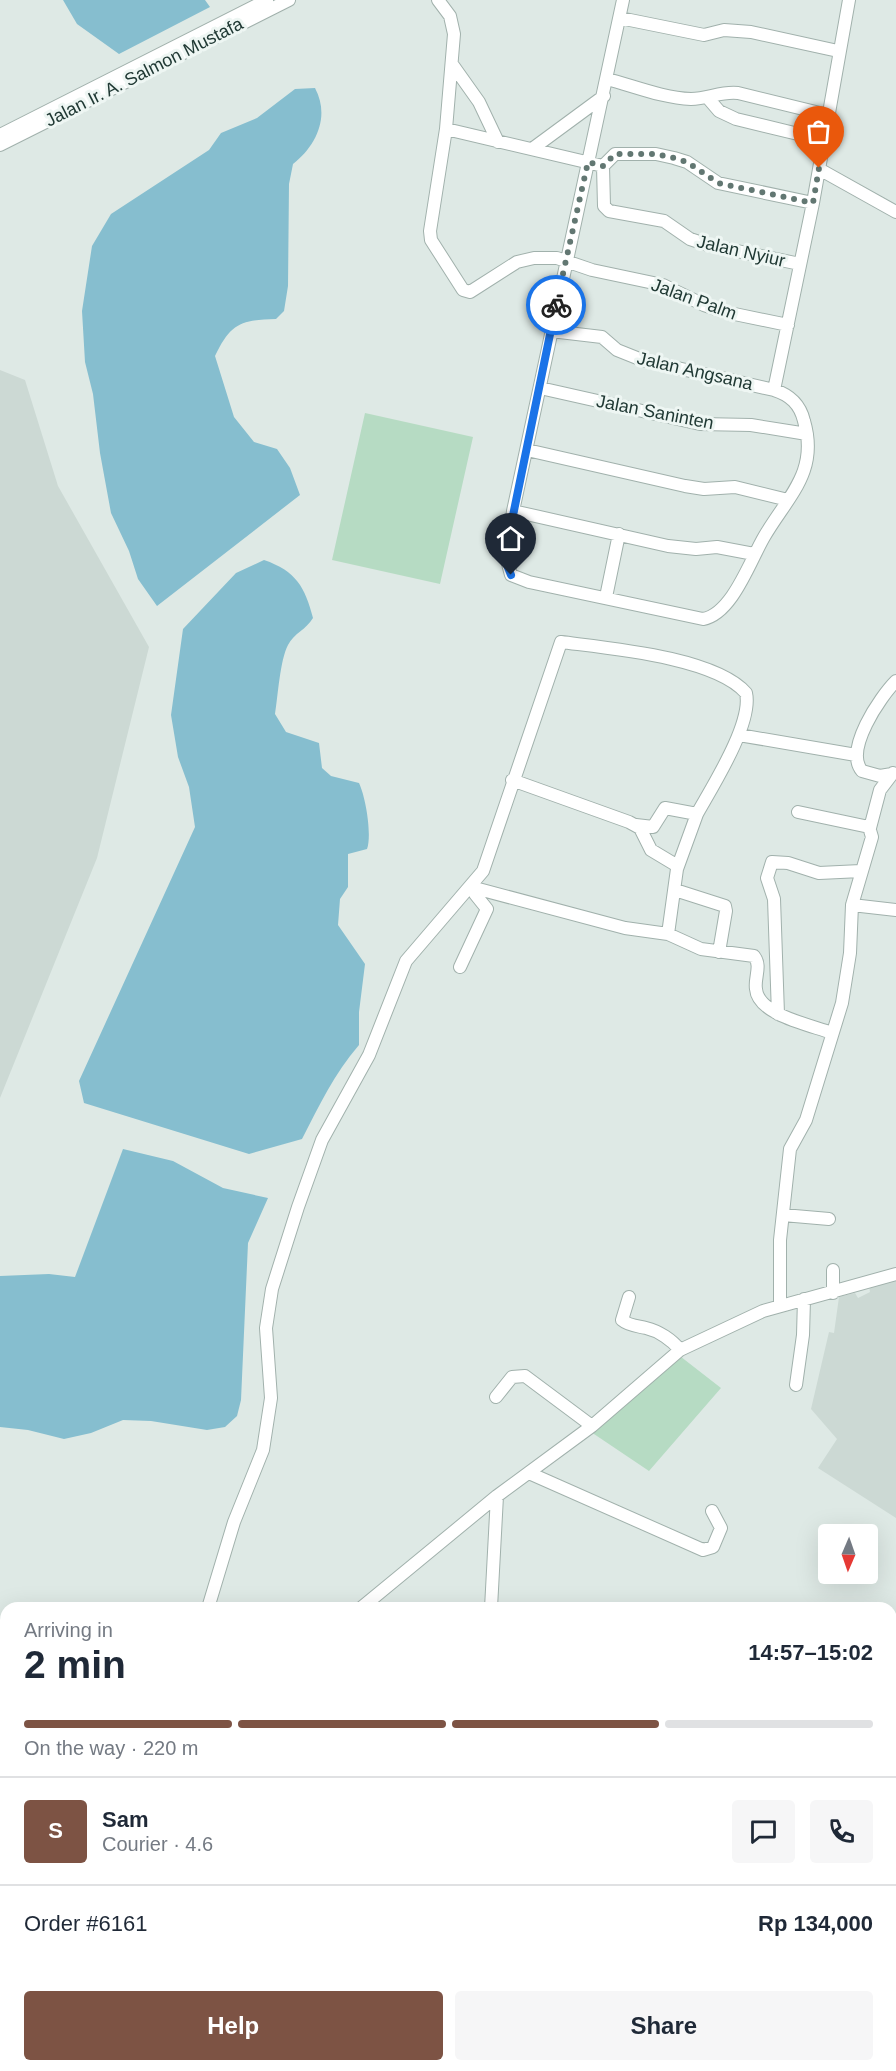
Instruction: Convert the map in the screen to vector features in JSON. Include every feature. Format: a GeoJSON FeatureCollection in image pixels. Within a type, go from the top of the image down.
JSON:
{"type":"FeatureCollection","features":[{"type":"Feature","properties":{"kind":"street","name":"Jalan Ir. A. Salmon Mustafa"},"geometry":{"type":"LineString","coordinates":[[3,138],[269,3],[289,0]]}},
{"type":"Feature","properties":{"kind":"street"},"geometry":{"type":"LineString","coordinates":[[438,0],[450,16],[453,27],[446,129],[603,166],[615,154],[656,154],[687,162],[718,183],[813,203]]}},
{"type":"Feature","properties":{"kind":"street"},"geometry":{"type":"LineString","coordinates":[[623,0],[513,511],[507,560],[511,575],[529,582],[703,619],[711,617],[723,608],[788,500],[809,457],[807,434],[801,410],[786,394],[774,390],[813,203],[838,51],[849,0]]}},
{"type":"Feature","properties":{"kind":"street"},"geometry":{"type":"LineString","coordinates":[[620,18],[704,35],[724,30],[751,32],[838,51]]}},
{"type":"Feature","properties":{"kind":"street"},"geometry":{"type":"LineString","coordinates":[[452,64],[478,102],[498,142]]}},
{"type":"Feature","properties":{"kind":"street"},"geometry":{"type":"LineString","coordinates":[[607,79],[676,97],[707,97],[731,92],[828,115]]}},
{"type":"Feature","properties":{"kind":"street"},"geometry":{"type":"LineString","coordinates":[[532,149],[604,96]]}},
{"type":"Feature","properties":{"kind":"street"},"geometry":{"type":"LineString","coordinates":[[707,97],[719,111],[736,119],[823,140]]}},
{"type":"Feature","properties":{"kind":"street","name":"Jalan Palm"},"geometry":{"type":"LineString","coordinates":[[446,129],[430,231],[431,240],[462,289],[470,292],[525,259],[550,258],[592,270],[663,285],[704,305],[725,312],[788,325]]}},
{"type":"Feature","properties":{"kind":"street","name":"Jalan Nyiur"},"geometry":{"type":"LineString","coordinates":[[603,166],[604,206],[609,211],[664,221],[690,239],[708,245],[800,264]]}},
{"type":"Feature","properties":{"kind":"street"},"geometry":{"type":"LineString","coordinates":[[819,168],[896,212]]}},
{"type":"Feature","properties":{"kind":"street","name":"Jalan Angsana"},"geometry":{"type":"LineString","coordinates":[[551,331],[602,337],[617,350],[642,360],[774,390]]}},
{"type":"Feature","properties":{"kind":"street","name":"Jalan Saninten"},"geometry":{"type":"LineString","coordinates":[[540,388],[700,424],[751,425],[807,434]]}},
{"type":"Feature","properties":{"kind":"street"},"geometry":{"type":"LineString","coordinates":[[527,450],[685,486],[704,489],[735,487],[788,500]]}},
{"type":"Feature","properties":{"kind":"street"},"geometry":{"type":"LineString","coordinates":[[513,511],[684,548],[717,547],[754,554]]}},
{"type":"Feature","properties":{"kind":"street"},"geometry":{"type":"LineString","coordinates":[[606,597],[619,534]]}},
{"type":"Feature","properties":{"kind":"street"},"geometry":{"type":"LineString","coordinates":[[210,1602],[234,1522],[263,1450],[271,1398],[266,1328],[272,1289],[322,1140],[369,1055],[406,961],[473,887],[487,861],[512,780],[561,642],[666,658],[716,674],[738,685],[747,698],[739,735],[697,814],[677,869],[669,934]]}},
{"type":"Feature","properties":{"kind":"street"},"geometry":{"type":"LineString","coordinates":[[894,772],[876,775],[862,771],[856,755],[868,719],[896,681]]}},
{"type":"Feature","properties":{"kind":"street"},"geometry":{"type":"LineString","coordinates":[[739,735],[856,755]]}},
{"type":"Feature","properties":{"kind":"street"},"geometry":{"type":"LineString","coordinates":[[780,1305],[783,1215],[790,1149],[806,1120],[845,989],[852,905],[872,837],[870,828],[880,790],[894,772]]}},
{"type":"Feature","properties":{"kind":"street"},"geometry":{"type":"LineString","coordinates":[[512,780],[636,825],[653,827],[662,811],[669,807],[697,814]]}},
{"type":"Feature","properties":{"kind":"street"},"geometry":{"type":"LineString","coordinates":[[798,812],[870,828]]}},
{"type":"Feature","properties":{"kind":"street"},"geometry":{"type":"LineString","coordinates":[[636,825],[651,850],[676,865],[677,869]]}},
{"type":"Feature","properties":{"kind":"street"},"geometry":{"type":"LineString","coordinates":[[778,1014],[774,899],[767,878],[772,862],[788,863],[819,873],[861,871]]}},
{"type":"Feature","properties":{"kind":"street"},"geometry":{"type":"LineString","coordinates":[[473,887],[625,928],[669,934],[701,948],[754,956],[758,964],[756,989],[758,998],[768,1008],[778,1014],[832,1033]]}},
{"type":"Feature","properties":{"kind":"street"},"geometry":{"type":"LineString","coordinates":[[460,967],[487,909],[475,894],[473,887]]}},
{"type":"Feature","properties":{"kind":"street"},"geometry":{"type":"LineString","coordinates":[[675,890],[724,906],[726,912],[719,952]]}},
{"type":"Feature","properties":{"kind":"street"},"geometry":{"type":"LineString","coordinates":[[852,905],[896,910]]}},
{"type":"Feature","properties":{"kind":"street"},"geometry":{"type":"LineString","coordinates":[[783,1215],[829,1219]]}},
{"type":"Feature","properties":{"kind":"street"},"geometry":{"type":"LineString","coordinates":[[832,1293],[833,1270]]}},
{"type":"Feature","properties":{"kind":"street"},"geometry":{"type":"LineString","coordinates":[[368,1602],[497,1496],[592,1426],[680,1350],[711,1334],[780,1305],[832,1293],[896,1274]]}},
{"type":"Feature","properties":{"kind":"street"},"geometry":{"type":"LineString","coordinates":[[629,1297],[622,1320],[625,1323],[649,1329],[672,1341],[680,1350]]}},
{"type":"Feature","properties":{"kind":"street"},"geometry":{"type":"LineString","coordinates":[[796,1385],[803,1335],[804,1299]]}},
{"type":"Feature","properties":{"kind":"street"},"geometry":{"type":"LineString","coordinates":[[496,1397],[512,1377],[525,1376],[592,1426]]}},
{"type":"Feature","properties":{"kind":"street"},"geometry":{"type":"LineString","coordinates":[[530,1473],[703,1550],[713,1547],[721,1528],[712,1511]]}},
{"type":"Feature","properties":{"kind":"street"},"geometry":{"type":"LineString","coordinates":[[491,1602],[497,1496]]}},
{"type":"Feature","properties":{"kind":"shaded area"},"geometry":{"type":"Polygon","coordinates":[[[0,370],[25,380],[58,486],[149,647],[97,858],[0,1098],[0,370]]]}},
{"type":"Feature","properties":{"kind":"shaded area"},"geometry":{"type":"Polygon","coordinates":[[[896,1277],[896,1518],[818,1468],[837,1439],[811,1409],[829,1332],[834,1333],[839,1297],[855,1293],[858,1298],[870,1292],[869,1286],[896,1277]]]}},
{"type":"Feature","properties":{"kind":"green space"},"geometry":{"type":"Polygon","coordinates":[[[365,413],[473,437],[440,584],[332,560],[365,413]]]}},
{"type":"Feature","properties":{"kind":"green space"},"geometry":{"type":"Polygon","coordinates":[[[676,1353],[721,1388],[649,1471],[591,1432],[676,1353]]]}},
{"type":"Feature","properties":{"kind":"water"},"geometry":{"type":"Polygon","coordinates":[[[63,0],[205,0],[210,7],[119,54],[77,24],[63,0]]]}},
{"type":"Feature","properties":{"kind":"water"},"geometry":{"type":"Polygon","coordinates":[[[315,88],[321,109],[319,129],[309,148],[293,164],[289,184],[288,286],[284,311],[276,319],[238,325],[226,336],[215,356],[234,417],[254,442],[277,449],[290,468],[300,495],[157,606],[138,579],[129,551],[111,513],[100,453],[93,394],[85,362],[82,311],[92,246],[111,214],[209,150],[221,133],[257,118],[295,89],[315,88]]]}},
{"type":"Feature","properties":{"kind":"water"},"geometry":{"type":"Polygon","coordinates":[[[264,560],[284,569],[298,582],[313,618],[291,641],[285,652],[275,714],[286,732],[319,743],[322,768],[331,776],[359,783],[366,807],[369,835],[367,849],[348,854],[348,887],[340,899],[338,925],[365,964],[359,1012],[359,1045],[334,1079],[302,1139],[249,1154],[84,1103],[79,1081],[195,827],[189,787],[178,757],[171,715],[183,629],[236,573],[264,560]]]}},
{"type":"Feature","properties":{"kind":"water"},"geometry":{"type":"Polygon","coordinates":[[[123,1149],[173,1161],[223,1188],[268,1198],[248,1243],[241,1400],[237,1416],[225,1427],[207,1430],[151,1421],[123,1420],[91,1433],[64,1439],[28,1430],[0,1427],[0,1276],[49,1274],[75,1277],[123,1149]]]}},
{"type":"Feature","properties":{"kind":"way so far"},"geometry":{"type":"LineString","coordinates":[[556,305],[572,242],[588,162],[603,166],[615,154],[656,154],[687,162],[718,183],[751,188],[813,203],[819,168]]}},
{"type":"Feature","properties":{"kind":"route"},"geometry":{"type":"LineString","coordinates":[[511,575],[507,565],[513,511],[532,429],[556,305]]}}]}
